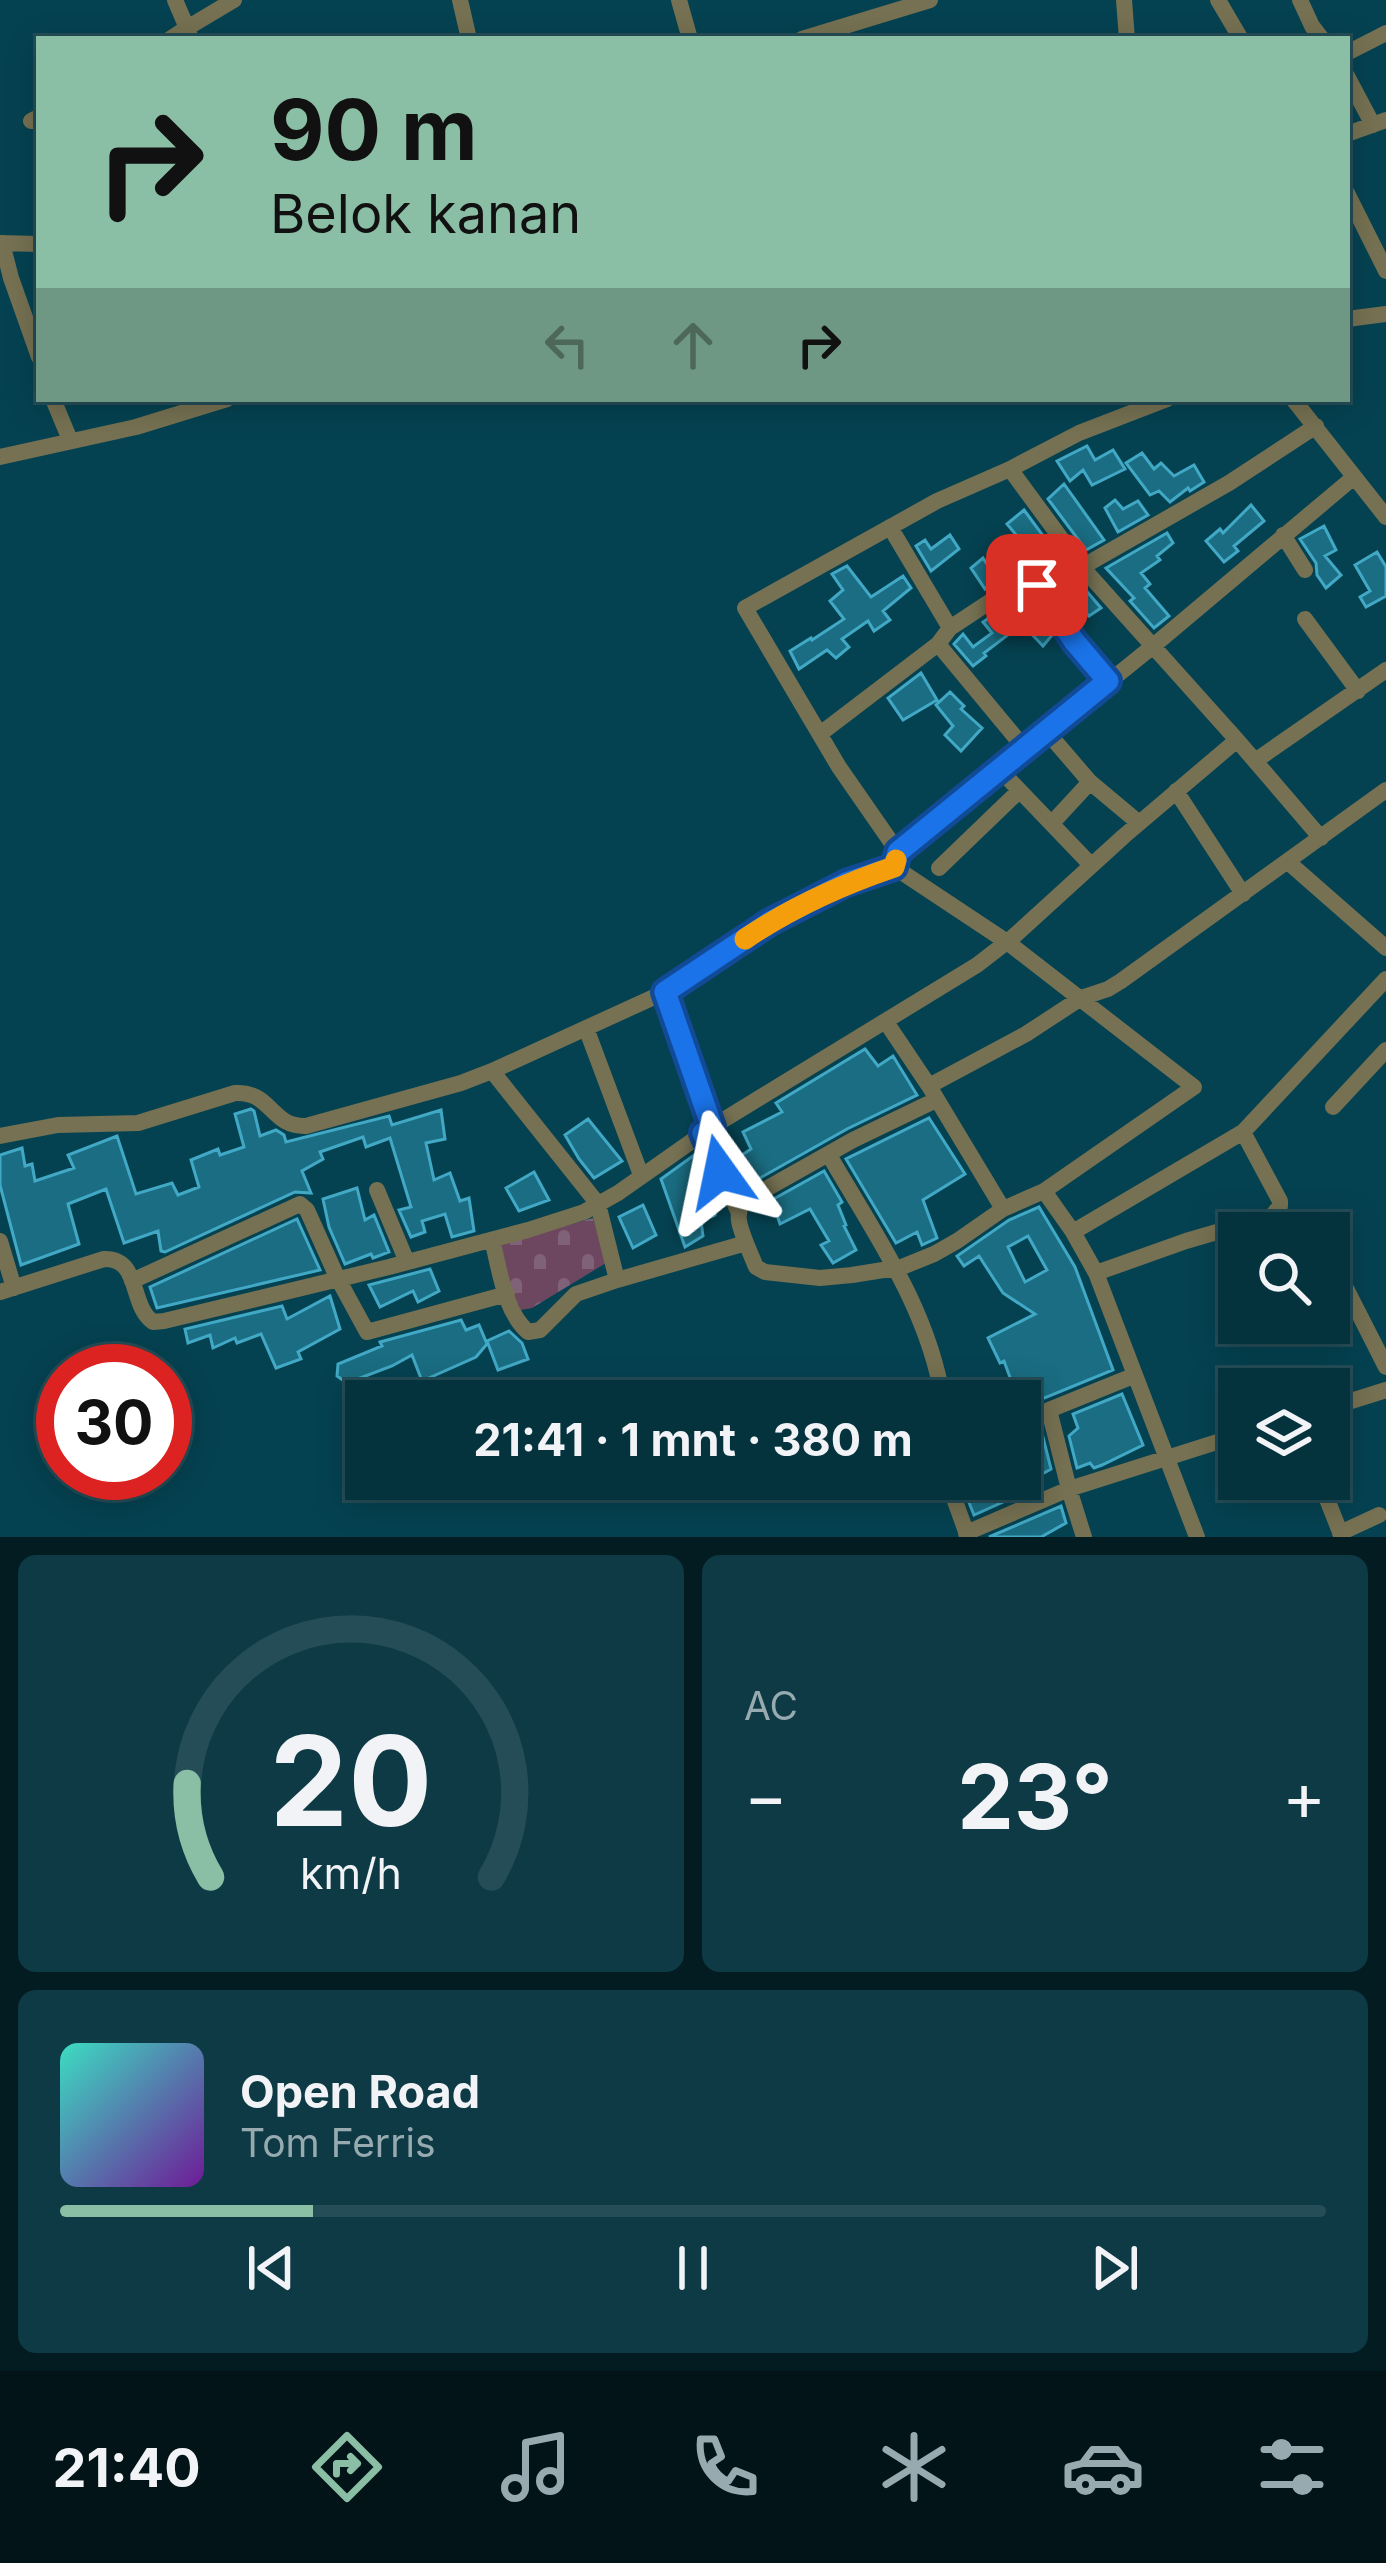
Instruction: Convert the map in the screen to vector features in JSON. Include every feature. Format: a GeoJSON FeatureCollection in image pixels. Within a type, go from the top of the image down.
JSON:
{"type":"FeatureCollection","features":[{"type":"Feature","properties":{"kind":"street"},"geometry":{"type":"LineString","coordinates":[[175,0],[189,34],[234,0]]}},
{"type":"Feature","properties":{"kind":"street"},"geometry":{"type":"LineString","coordinates":[[460,0],[468,36]]}},
{"type":"Feature","properties":{"kind":"street"},"geometry":{"type":"LineString","coordinates":[[679,0],[689,36]]}},
{"type":"Feature","properties":{"kind":"street"},"geometry":{"type":"LineString","coordinates":[[812,36],[930,0]]}},
{"type":"Feature","properties":{"kind":"street"},"geometry":{"type":"LineString","coordinates":[[1124,0],[1127,36]]}},
{"type":"Feature","properties":{"kind":"street"},"geometry":{"type":"LineString","coordinates":[[1219,0],[1239,36]]}},
{"type":"Feature","properties":{"kind":"street"},"geometry":{"type":"LineString","coordinates":[[1300,0],[1320,36]]}},
{"type":"Feature","properties":{"kind":"street"},"geometry":{"type":"LineString","coordinates":[[1350,51],[1386,33]]}},
{"type":"Feature","properties":{"kind":"street"},"geometry":{"type":"LineString","coordinates":[[1350,80],[1380,122],[1350,133]]}},
{"type":"Feature","properties":{"kind":"street"},"geometry":{"type":"LineString","coordinates":[[1350,199],[1386,271]]}},
{"type":"Feature","properties":{"kind":"street"},"geometry":{"type":"LineString","coordinates":[[36,244],[1,243],[36,349]]}},
{"type":"Feature","properties":{"kind":"street"},"geometry":{"type":"LineString","coordinates":[[1350,320],[1386,314]]}},
{"type":"Feature","properties":{"kind":"street"},"geometry":{"type":"LineString","coordinates":[[54,402],[70,440]]}},
{"type":"Feature","properties":{"kind":"street"},"geometry":{"type":"LineString","coordinates":[[0,457],[157,422],[218,402]]}},
{"type":"Feature","properties":{"kind":"street"},"geometry":{"type":"LineString","coordinates":[[665,992],[746,1243],[757,1267],[765,1272],[820,1278],[897,1267],[946,1248],[1003,1209],[1044,1191],[1194,1087],[896,860],[745,608],[937,501],[1079,433],[1159,402]]}},
{"type":"Feature","properties":{"kind":"street"},"geometry":{"type":"LineString","coordinates":[[1296,402],[1386,518]]}},
{"type":"Feature","properties":{"kind":"street"},"geometry":{"type":"LineString","coordinates":[[1082,567],[1229,483],[1316,426]]}},
{"type":"Feature","properties":{"kind":"street"},"geometry":{"type":"LineString","coordinates":[[1010,469],[1082,567],[1321,838]]}},
{"type":"Feature","properties":{"kind":"street"},"geometry":{"type":"LineString","coordinates":[[0,1136],[58,1125],[138,1123],[245,1092],[259,1098],[286,1123],[306,1126],[492,1071],[665,992],[770,922],[896,860],[1354,477]]}},
{"type":"Feature","properties":{"kind":"street"},"geometry":{"type":"LineString","coordinates":[[890,527],[950,628]]}},
{"type":"Feature","properties":{"kind":"street"},"geometry":{"type":"LineString","coordinates":[[1283,535],[1305,570]]}},
{"type":"Feature","properties":{"kind":"street"},"geometry":{"type":"LineString","coordinates":[[820,734],[938,644],[950,628],[1068,550]]}},
{"type":"Feature","properties":{"kind":"street"},"geometry":{"type":"LineString","coordinates":[[1032,576],[1074,641],[1108,681]]}},
{"type":"Feature","properties":{"kind":"street"},"geometry":{"type":"LineString","coordinates":[[1305,619],[1358,691]]}},
{"type":"Feature","properties":{"kind":"street"},"geometry":{"type":"LineString","coordinates":[[938,644],[1024,749]]}},
{"type":"Feature","properties":{"kind":"street"},"geometry":{"type":"LineString","coordinates":[[1255,761],[1386,670]]}},
{"type":"Feature","properties":{"kind":"street"},"geometry":{"type":"LineString","coordinates":[[1047,732],[1090,782],[1139,823]]}},
{"type":"Feature","properties":{"kind":"street"},"geometry":{"type":"LineString","coordinates":[[0,1241],[7,1290],[112,1258],[124,1263],[139,1306],[153,1322],[557,1222],[598,1204],[707,1130],[959,977],[1006,942],[1238,740]]}},
{"type":"Feature","properties":{"kind":"street"},"geometry":{"type":"LineString","coordinates":[[1000,770],[1091,865]]}},
{"type":"Feature","properties":{"kind":"street"},"geometry":{"type":"LineString","coordinates":[[1052,822],[1090,782]]}},
{"type":"Feature","properties":{"kind":"street"},"geometry":{"type":"LineString","coordinates":[[939,868],[1019,790]]}},
{"type":"Feature","properties":{"kind":"street"},"geometry":{"type":"LineString","coordinates":[[738,1211],[746,1200],[933,1093],[1081,998],[1108,989],[1386,790]]}},
{"type":"Feature","properties":{"kind":"street"},"geometry":{"type":"LineString","coordinates":[[1176,791],[1243,894]]}},
{"type":"Feature","properties":{"kind":"street"},"geometry":{"type":"LineString","coordinates":[[1288,862],[1386,948]]}},
{"type":"Feature","properties":{"kind":"street"},"geometry":{"type":"LineString","coordinates":[[1073,1232],[1244,1132],[1386,979]]}},
{"type":"Feature","properties":{"kind":"street"},"geometry":{"type":"LineString","coordinates":[[886,1022],[1003,1209]]}},
{"type":"Feature","properties":{"kind":"street"},"geometry":{"type":"LineString","coordinates":[[586,1028],[641,1175]]}},
{"type":"Feature","properties":{"kind":"street"},"geometry":{"type":"LineString","coordinates":[[1334,1108],[1386,1051]]}},
{"type":"Feature","properties":{"kind":"street"},"geometry":{"type":"LineString","coordinates":[[492,1071],[598,1204],[617,1280]]}},
{"type":"Feature","properties":{"kind":"street"},"geometry":{"type":"LineString","coordinates":[[1096,1273],[1272,1216],[1280,1201],[1244,1132]]}},
{"type":"Feature","properties":{"kind":"street"},"geometry":{"type":"LineString","coordinates":[[829,1155],[897,1267],[938,1380]]}},
{"type":"Feature","properties":{"kind":"street"},"geometry":{"type":"LineString","coordinates":[[377,1190],[407,1262]]}},
{"type":"Feature","properties":{"kind":"street"},"geometry":{"type":"LineString","coordinates":[[1044,1191],[1096,1273],[1197,1537]]}},
{"type":"Feature","properties":{"kind":"street"},"geometry":{"type":"LineString","coordinates":[[132,1281],[300,1204],[364,1328],[371,1333],[507,1294]]}},
{"type":"Feature","properties":{"kind":"street"},"geometry":{"type":"LineString","coordinates":[[492,1240],[518,1323],[533,1333],[586,1288],[746,1243]]}},
{"type":"Feature","properties":{"kind":"street"},"geometry":{"type":"LineString","coordinates":[[1350,1296],[1386,1367]]}},
{"type":"Feature","properties":{"kind":"street"},"geometry":{"type":"LineString","coordinates":[[1041,1414],[1133,1376]]}},
{"type":"Feature","properties":{"kind":"street"},"geometry":{"type":"LineString","coordinates":[[1350,1401],[1386,1390]]}},
{"type":"Feature","properties":{"kind":"street"},"geometry":{"type":"LineString","coordinates":[[1049,1410],[1084,1537]]}},
{"type":"Feature","properties":{"kind":"street"},"geometry":{"type":"LineString","coordinates":[[954,1500],[967,1535],[1069,1489],[1218,1441]]}},
{"type":"Feature","properties":{"kind":"street"},"geometry":{"type":"LineString","coordinates":[[1327,1500],[1341,1535],[1379,1515]]}},
{"type":"Feature","properties":{"kind":"green space"},"geometry":{"type":"Polygon","coordinates":[[[593,1218],[606,1263],[521,1310],[507,1284],[498,1245],[593,1218]]]}},
{"type":"Feature","properties":{"kind":"building"},"geometry":{"type":"Polygon","coordinates":[[[1087,446],[1095,460],[1113,450],[1125,469],[1092,485],[1083,470],[1070,481],[1057,461],[1087,446]]]}},
{"type":"Feature","properties":{"kind":"building"},"geometry":{"type":"Polygon","coordinates":[[[1142,453],[1154,469],[1161,463],[1174,476],[1194,465],[1204,482],[1170,502],[1159,491],[1150,495],[1126,463],[1142,453]]]}},
{"type":"Feature","properties":{"kind":"building"},"geometry":{"type":"Polygon","coordinates":[[[1064,484],[1104,540],[1086,550],[1048,499],[1064,484]]]}},
{"type":"Feature","properties":{"kind":"building"},"geometry":{"type":"Polygon","coordinates":[[[1115,500],[1123,509],[1138,501],[1148,515],[1118,532],[1105,508],[1115,500]]]}},
{"type":"Feature","properties":{"kind":"building"},"geometry":{"type":"Polygon","coordinates":[[[1251,505],[1264,521],[1234,546],[1238,551],[1224,562],[1206,541],[1220,529],[1223,533],[1251,505]]]}},
{"type":"Feature","properties":{"kind":"building"},"geometry":{"type":"Polygon","coordinates":[[[1024,510],[1047,541],[1033,555],[1007,524],[1024,510]]]}},
{"type":"Feature","properties":{"kind":"building"},"geometry":{"type":"Polygon","coordinates":[[[1324,526],[1336,550],[1325,556],[1341,575],[1326,588],[1300,539],[1324,526]]]}},
{"type":"Feature","properties":{"kind":"building"},"geometry":{"type":"Polygon","coordinates":[[[1167,533],[1173,543],[1141,573],[1150,584],[1145,588],[1169,616],[1154,628],[1106,568],[1167,533]]]}},
{"type":"Feature","properties":{"kind":"building"},"geometry":{"type":"Polygon","coordinates":[[[950,535],[959,549],[931,571],[916,546],[925,540],[931,549],[950,535]]]}},
{"type":"Feature","properties":{"kind":"building"},"geometry":{"type":"Polygon","coordinates":[[[1007,548],[1020,566],[985,589],[971,568],[983,558],[987,564],[1007,548]]]}},
{"type":"Feature","properties":{"kind":"building"},"geometry":{"type":"Polygon","coordinates":[[[1377,552],[1386,567],[1386,596],[1366,607],[1360,597],[1370,591],[1355,565],[1377,552]]]}},
{"type":"Feature","properties":{"kind":"building"},"geometry":{"type":"Polygon","coordinates":[[[847,566],[871,597],[903,576],[911,588],[883,611],[890,620],[874,631],[868,621],[842,639],[849,647],[836,658],[827,650],[799,669],[790,651],[844,619],[830,601],[843,590],[832,574],[847,566]]]}},
{"type":"Feature","properties":{"kind":"building"},"geometry":{"type":"Polygon","coordinates":[[[1066,567],[1101,608],[1089,616],[1056,573],[1066,567]]]}},
{"type":"Feature","properties":{"kind":"building"},"geometry":{"type":"Polygon","coordinates":[[[1027,592],[1054,633],[1043,646],[1022,624],[973,666],[954,644],[963,634],[973,647],[992,633],[983,622],[1027,592]]]}},
{"type":"Feature","properties":{"kind":"building"},"geometry":{"type":"Polygon","coordinates":[[[921,673],[937,700],[903,720],[888,698],[921,673]]]}},
{"type":"Feature","properties":{"kind":"building"},"geometry":{"type":"Polygon","coordinates":[[[950,692],[982,728],[961,751],[945,735],[953,726],[936,705],[950,692]]]}},
{"type":"Feature","properties":{"kind":"building"},"geometry":{"type":"Polygon","coordinates":[[[865,1049],[878,1066],[893,1056],[917,1095],[744,1187],[736,1159],[751,1149],[743,1132],[782,1112],[776,1103],[865,1049]]]}},
{"type":"Feature","properties":{"kind":"building"},"geometry":{"type":"Polygon","coordinates":[[[251,1109],[260,1136],[276,1130],[286,1142],[389,1116],[392,1125],[441,1110],[445,1139],[426,1143],[434,1180],[450,1173],[460,1201],[469,1198],[474,1231],[452,1237],[445,1214],[422,1221],[425,1232],[411,1237],[399,1210],[411,1207],[390,1138],[366,1147],[363,1137],[320,1152],[323,1159],[302,1171],[311,1193],[295,1192],[165,1252],[158,1231],[124,1243],[106,1189],[68,1204],[79,1244],[21,1265],[0,1185],[0,1155],[22,1148],[25,1166],[32,1164],[35,1181],[74,1168],[68,1155],[117,1136],[136,1194],[172,1183],[178,1195],[199,1187],[191,1160],[218,1149],[220,1155],[244,1147],[235,1114],[251,1109]]]}},
{"type":"Feature","properties":{"kind":"building"},"geometry":{"type":"Polygon","coordinates":[[[929,1118],[965,1174],[923,1200],[937,1238],[922,1245],[917,1232],[896,1243],[846,1159],[929,1118]]]}},
{"type":"Feature","properties":{"kind":"building"},"geometry":{"type":"Polygon","coordinates":[[[588,1119],[622,1161],[594,1178],[565,1135],[588,1119]]]}},
{"type":"Feature","properties":{"kind":"building"},"geometry":{"type":"Polygon","coordinates":[[[697,1153],[713,1188],[715,1215],[701,1221],[703,1236],[685,1247],[661,1179],[697,1153]]]}},
{"type":"Feature","properties":{"kind":"building"},"geometry":{"type":"Polygon","coordinates":[[[824,1171],[842,1202],[838,1205],[844,1226],[856,1250],[833,1263],[821,1245],[829,1241],[810,1209],[780,1224],[772,1200],[824,1171]]]}},
{"type":"Feature","properties":{"kind":"building"},"geometry":{"type":"Polygon","coordinates":[[[534,1172],[549,1200],[519,1211],[506,1188],[534,1172]]]}},
{"type":"Feature","properties":{"kind":"building"},"geometry":{"type":"Polygon","coordinates":[[[357,1188],[365,1220],[374,1215],[389,1252],[345,1264],[323,1199],[357,1188]]]}},
{"type":"Feature","properties":{"kind":"building"},"geometry":{"type":"Polygon","coordinates":[[[643,1205],[656,1235],[633,1248],[619,1217],[643,1205]]]}},
{"type":"Feature","properties":{"kind":"building"},"geometry":{"type":"Polygon","coordinates":[[[1039,1207],[1075,1267],[1113,1370],[1041,1400],[1041,1380],[1011,1380],[988,1338],[1035,1314],[1003,1293],[979,1256],[964,1266],[957,1256],[1009,1220],[1039,1207]],[[1028,1236],[1008,1247],[1025,1282],[1047,1270],[1028,1236]]]}},
{"type":"Feature","properties":{"kind":"building"},"geometry":{"type":"Polygon","coordinates":[[[297,1219],[320,1270],[157,1308],[150,1287],[297,1219]]]}},
{"type":"Feature","properties":{"kind":"building"},"geometry":{"type":"Polygon","coordinates":[[[430,1269],[439,1291],[418,1302],[413,1291],[380,1307],[369,1285],[430,1269]]]}},
{"type":"Feature","properties":{"kind":"building"},"geometry":{"type":"Polygon","coordinates":[[[330,1296],[340,1329],[298,1352],[301,1359],[276,1368],[261,1334],[213,1348],[210,1335],[188,1343],[185,1329],[282,1306],[287,1319],[330,1296]]]}},
{"type":"Feature","properties":{"kind":"building"},"geometry":{"type":"Polygon","coordinates":[[[461,1320],[466,1330],[479,1325],[487,1344],[476,1357],[424,1380],[412,1355],[355,1380],[345,1382],[337,1376],[338,1364],[382,1346],[380,1342],[461,1320]]]}},
{"type":"Feature","properties":{"kind":"building"},"geometry":{"type":"Polygon","coordinates":[[[509,1331],[522,1343],[528,1359],[498,1370],[487,1341],[509,1331]]]}},
{"type":"Feature","properties":{"kind":"building"},"geometry":{"type":"Polygon","coordinates":[[[1122,1394],[1143,1445],[1094,1468],[1090,1463],[1077,1468],[1069,1436],[1078,1428],[1073,1414],[1122,1394]]]}},
{"type":"Feature","properties":{"kind":"building"},"geometry":{"type":"Polygon","coordinates":[[[1041,1429],[1051,1469],[1041,1475],[1041,1429]]]}},
{"type":"Feature","properties":{"kind":"building"},"geometry":{"type":"Polygon","coordinates":[[[968,1500],[1008,1500],[974,1515],[968,1500]]]}},
{"type":"Feature","properties":{"kind":"building"},"geometry":{"type":"Polygon","coordinates":[[[1061,1506],[1066,1523],[1041,1537],[989,1537],[1061,1506]]]}},
{"type":"Feature","properties":{"kind":"slow traffic"},"geometry":{"type":"LineString","coordinates":[[745,939],[846,883],[894,867],[896,860]]}},
{"type":"Feature","properties":{"kind":"route"},"geometry":{"type":"LineString","coordinates":[[720,1172],[703,1133],[712,1127],[665,992],[770,922],[846,883],[894,867],[898,852],[1108,681],[1037,585]]}}]}
